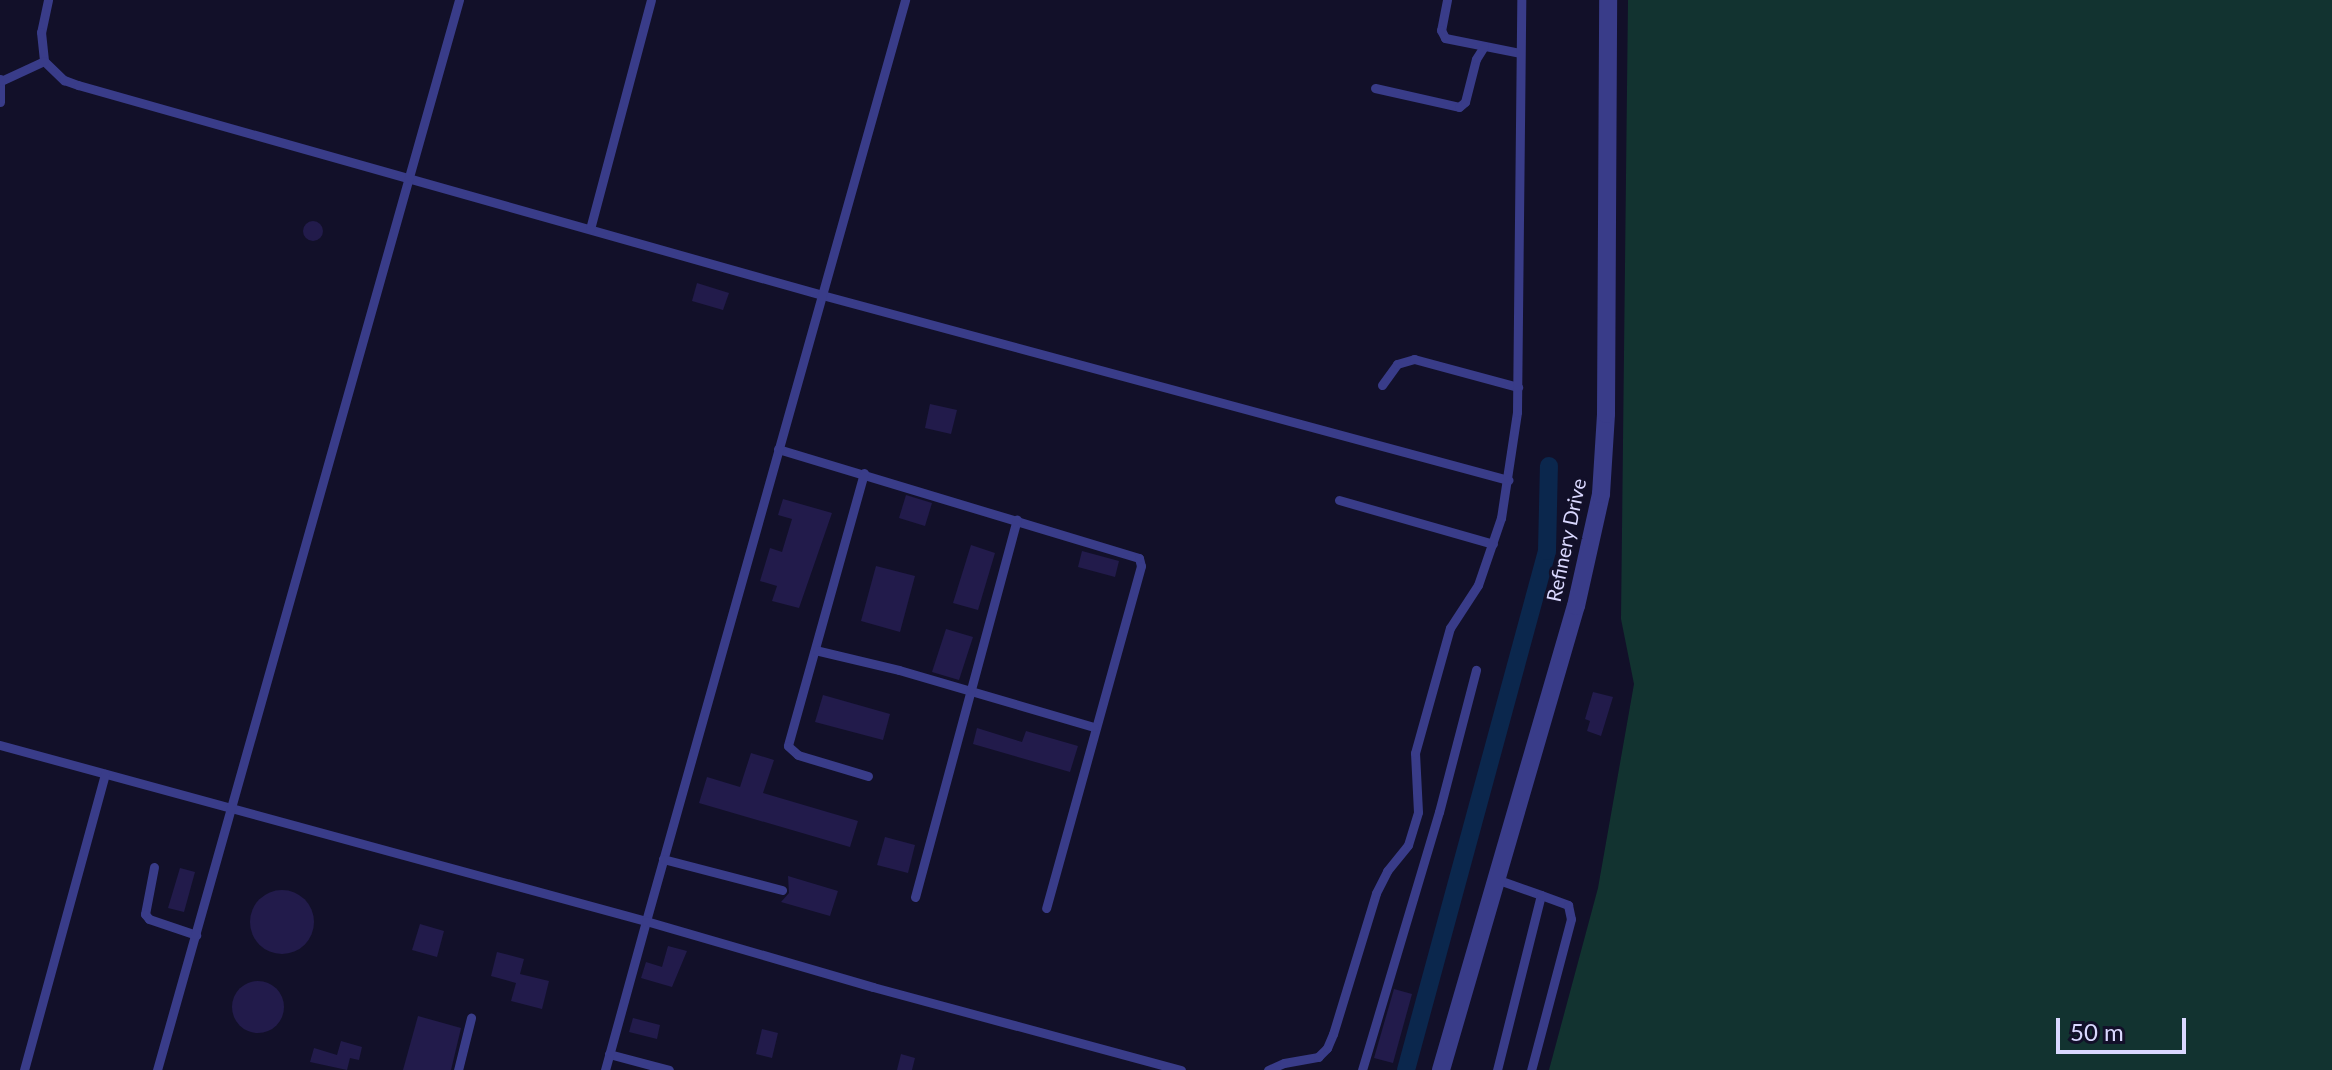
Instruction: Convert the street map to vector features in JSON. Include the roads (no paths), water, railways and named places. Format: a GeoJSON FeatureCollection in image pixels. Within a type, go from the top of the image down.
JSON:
{"type":"FeatureCollection","features":[{"type":"Feature","properties":{"kind":"street","name":"Refinery Drive"},"geometry":{"type":"LineString","coordinates":[[1441,1070],[1576,606],[1601,494],[1606,414],[1608,0]]}},
{"type":"Feature","properties":{"kind":"lane"},"geometry":{"type":"LineString","coordinates":[[48,0],[41,32],[44,61],[64,80],[78,85],[822,295],[1508,480]]}},
{"type":"Feature","properties":{"kind":"lane"},"geometry":{"type":"LineString","coordinates":[[157,1070],[459,0]]}},
{"type":"Feature","properties":{"kind":"lane"},"geometry":{"type":"LineString","coordinates":[[590,229],[651,0]]}},
{"type":"Feature","properties":{"kind":"lane"},"geometry":{"type":"LineString","coordinates":[[605,1070],[905,0]]}},
{"type":"Feature","properties":{"kind":"lane"},"geometry":{"type":"LineString","coordinates":[[1447,0],[1442,35],[1520,53]]}},
{"type":"Feature","properties":{"kind":"lane"},"geometry":{"type":"LineString","coordinates":[[1268,1070],[1284,1063],[1318,1057],[1327,1048],[1333,1034],[1376,893],[1387,871],[1408,845],[1418,812],[1415,753],[1450,628],[1478,585],[1493,544],[1508,480],[1518,387],[1521,0]]}},
{"type":"Feature","properties":{"kind":"lane"},"geometry":{"type":"LineString","coordinates":[[1375,88],[1459,107],[1465,102],[1476,59],[1484,46]]}},
{"type":"Feature","properties":{"kind":"lane"},"geometry":{"type":"LineString","coordinates":[[0,102],[0,80],[44,61]]}},
{"type":"Feature","properties":{"kind":"lane"},"geometry":{"type":"LineString","coordinates":[[1382,385],[1397,364],[1414,359],[1518,387]]}},
{"type":"Feature","properties":{"kind":"lane"},"geometry":{"type":"LineString","coordinates":[[778,449],[1136,555],[1141,561],[1046,908]]}},
{"type":"Feature","properties":{"kind":"lane"},"geometry":{"type":"LineString","coordinates":[[864,473],[790,750],[868,776]]}},
{"type":"Feature","properties":{"kind":"lane"},"geometry":{"type":"LineString","coordinates":[[1339,500],[1493,544]]}},
{"type":"Feature","properties":{"kind":"lane"},"geometry":{"type":"LineString","coordinates":[[915,897],[1017,520]]}},
{"type":"Feature","properties":{"kind":"lane"},"geometry":{"type":"LineString","coordinates":[[815,650],[1094,727]]}},
{"type":"Feature","properties":{"kind":"lane"},"geometry":{"type":"LineString","coordinates":[[1362,1070],[1439,812],[1476,670]]}},
{"type":"Feature","properties":{"kind":"lane"},"geometry":{"type":"LineString","coordinates":[[0,745],[1181,1070]]}},
{"type":"Feature","properties":{"kind":"lane"},"geometry":{"type":"LineString","coordinates":[[24,1070],[105,774]]}},
{"type":"Feature","properties":{"kind":"lane"},"geometry":{"type":"LineString","coordinates":[[663,859],[782,890]]}},
{"type":"Feature","properties":{"kind":"lane"},"geometry":{"type":"LineString","coordinates":[[154,867],[145,914],[149,919],[196,935]]}},
{"type":"Feature","properties":{"kind":"lane"},"geometry":{"type":"LineString","coordinates":[[1495,879],[1568,905],[1571,919],[1531,1070]]}},
{"type":"Feature","properties":{"kind":"lane"},"geometry":{"type":"LineString","coordinates":[[1497,1070],[1541,895]]}},
{"type":"Feature","properties":{"kind":"lane"},"geometry":{"type":"LineString","coordinates":[[458,1070],[471,1018]]}},
{"type":"Feature","properties":{"kind":"lane"},"geometry":{"type":"LineString","coordinates":[[609,1054],[669,1070]]}},
{"type":"Feature","properties":{"kind":"waterway"},"geometry":{"type":"LineString","coordinates":[[1406,1070],[1547,551],[1549,466]]}}]}
